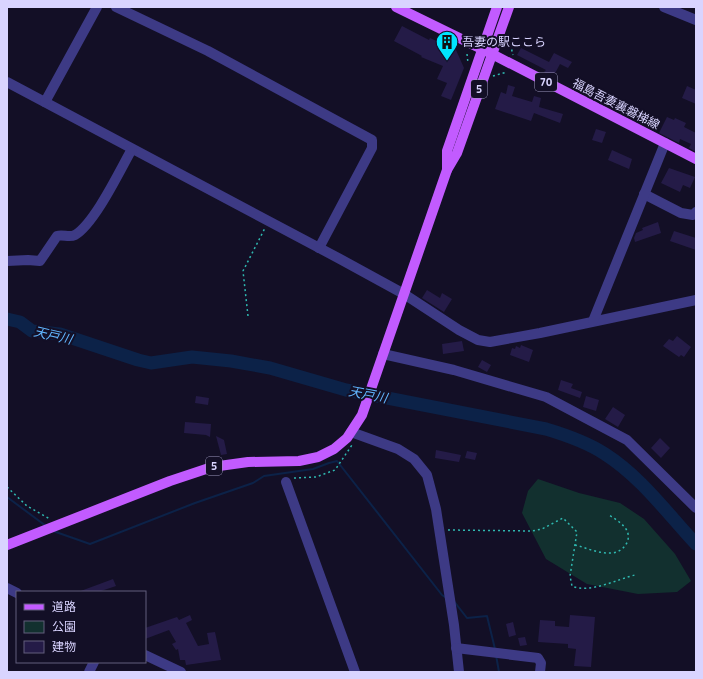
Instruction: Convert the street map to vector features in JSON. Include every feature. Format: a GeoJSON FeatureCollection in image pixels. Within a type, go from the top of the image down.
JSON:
{"type":"FeatureCollection","features":[{"type":"Feature","properties":{"kind":"main road","name":"福島吾妻裏磐梯線"},"geometry":{"type":"LineString","coordinates":[[396,7],[492,54],[696,159]]}},
{"type":"Feature","properties":{"kind":"main road","name":"5"},"geometry":{"type":"LineString","coordinates":[[447,170],[446,151],[497,7]]}},
{"type":"Feature","properties":{"kind":"main road","name":"5"},"geometry":{"type":"LineString","coordinates":[[7,545],[170,481],[212,467],[248,462],[299,461],[318,457],[334,449],[355,434],[447,170],[457,153],[509,7]]}},
{"type":"Feature","properties":{"kind":"street"},"geometry":{"type":"LineString","coordinates":[[44,102],[97,7]]}},
{"type":"Feature","properties":{"kind":"street"},"geometry":{"type":"LineString","coordinates":[[116,7],[208,51],[372,140],[372,148],[319,248]]}},
{"type":"Feature","properties":{"kind":"street"},"geometry":{"type":"LineString","coordinates":[[664,7],[696,20]]}},
{"type":"Feature","properties":{"kind":"street"},"geometry":{"type":"LineString","coordinates":[[7,82],[404,294],[459,330],[484,341],[540,333],[696,300]]}},
{"type":"Feature","properties":{"kind":"street"},"geometry":{"type":"LineString","coordinates":[[593,321],[665,143]]}},
{"type":"Feature","properties":{"kind":"street"},"geometry":{"type":"LineString","coordinates":[[7,260],[28,260],[40,262],[57,236],[72,236],[83,228],[103,199],[132,149]]}},
{"type":"Feature","properties":{"kind":"street"},"geometry":{"type":"LineString","coordinates":[[644,194],[681,213],[692,215],[696,212]]}},
{"type":"Feature","properties":{"kind":"street"},"geometry":{"type":"LineString","coordinates":[[382,358],[454,370],[546,397],[627,440],[696,508]]}},
{"type":"Feature","properties":{"kind":"street"},"geometry":{"type":"LineString","coordinates":[[355,434],[398,449],[414,459],[427,475],[433,493],[459,672]]}},
{"type":"Feature","properties":{"kind":"street"},"geometry":{"type":"LineString","coordinates":[[286,482],[355,672]]}},
{"type":"Feature","properties":{"kind":"street"},"geometry":{"type":"LineString","coordinates":[[7,588],[16,592]]}},
{"type":"Feature","properties":{"kind":"street"},"geometry":{"type":"LineString","coordinates":[[456,648],[538,658],[541,663],[540,672]]}},
{"type":"Feature","properties":{"kind":"street"},"geometry":{"type":"LineString","coordinates":[[146,655],[181,672]]}},
{"type":"Feature","properties":{"kind":"street"},"geometry":{"type":"LineString","coordinates":[[89,672],[94,663]]}},
{"type":"Feature","properties":{"kind":"path"},"geometry":{"type":"LineString","coordinates":[[507,33],[514,58]]}},
{"type":"Feature","properties":{"kind":"path"},"geometry":{"type":"LineString","coordinates":[[467,54],[469,67]]}},
{"type":"Feature","properties":{"kind":"path"},"geometry":{"type":"LineString","coordinates":[[492,75],[495,76],[508,70]]}},
{"type":"Feature","properties":{"kind":"path"},"geometry":{"type":"LineString","coordinates":[[248,316],[243,271],[269,221]]}},
{"type":"Feature","properties":{"kind":"path"},"geometry":{"type":"LineString","coordinates":[[286,482],[295,478],[316,477],[335,470],[355,434]]}},
{"type":"Feature","properties":{"kind":"path"},"geometry":{"type":"LineString","coordinates":[[7,488],[27,506],[53,520],[57,526]]}},
{"type":"Feature","properties":{"kind":"path"},"geometry":{"type":"LineString","coordinates":[[575,545],[612,553],[623,549],[626,545],[628,535],[621,523],[609,515]]}},
{"type":"Feature","properties":{"kind":"path"},"geometry":{"type":"LineString","coordinates":[[438,530],[532,531],[546,528],[563,518],[577,532],[570,576],[572,586],[579,589],[589,589],[635,574]]}},
{"type":"Feature","properties":{"kind":"green space"},"geometry":{"type":"Polygon","coordinates":[[[538,479],[579,493],[620,503],[644,519],[675,554],[691,581],[677,592],[638,594],[587,584],[546,559],[522,513],[528,491],[538,479]]]}},
{"type":"Feature","properties":{"kind":"building","name":"吾妻の駅ここら"},"geometry":{"type":"Polygon","coordinates":[[[402,26],[429,40],[430,38],[456,50],[464,68],[451,100],[441,96],[447,83],[437,79],[443,66],[421,57],[422,56],[394,41],[402,26]]]}},
{"type":"Feature","properties":{"kind":"building"},"geometry":{"type":"Polygon","coordinates":[[[521,48],[549,62],[554,53],[572,62],[568,68],[560,64],[553,77],[544,72],[546,70],[517,55],[521,48]]]}},
{"type":"Feature","properties":{"kind":"building"},"geometry":{"type":"Polygon","coordinates":[[[508,85],[515,87],[512,96],[532,102],[534,96],[541,98],[539,107],[563,114],[560,123],[534,113],[531,121],[495,109],[501,92],[506,94],[508,85]]]}},
{"type":"Feature","properties":{"kind":"building"},"geometry":{"type":"Polygon","coordinates":[[[687,86],[696,90],[696,104],[682,98],[687,86]]]}},
{"type":"Feature","properties":{"kind":"building"},"geometry":{"type":"Polygon","coordinates":[[[667,117],[674,120],[675,118],[686,123],[684,127],[696,133],[696,152],[689,148],[691,144],[680,139],[679,143],[659,133],[667,117]]]}},
{"type":"Feature","properties":{"kind":"building"},"geometry":{"type":"Polygon","coordinates":[[[596,129],[606,132],[602,143],[592,140],[596,129]]]}},
{"type":"Feature","properties":{"kind":"building"},"geometry":{"type":"Polygon","coordinates":[[[612,150],[632,159],[629,169],[608,160],[612,150]]]}},
{"type":"Feature","properties":{"kind":"building"},"geometry":{"type":"Polygon","coordinates":[[[669,168],[695,177],[690,188],[683,185],[680,192],[661,183],[669,168]]]}},
{"type":"Feature","properties":{"kind":"building"},"geometry":{"type":"Polygon","coordinates":[[[658,222],[661,233],[635,242],[634,238],[636,233],[643,230],[642,228],[658,222]]]}},
{"type":"Feature","properties":{"kind":"building"},"geometry":{"type":"Polygon","coordinates":[[[674,231],[696,238],[696,250],[670,241],[674,231]]]}},
{"type":"Feature","properties":{"kind":"building"},"geometry":{"type":"Polygon","coordinates":[[[427,290],[440,298],[442,293],[452,299],[444,312],[422,298],[427,290]]]}},
{"type":"Feature","properties":{"kind":"building"},"geometry":{"type":"Polygon","coordinates":[[[677,336],[691,347],[684,357],[681,355],[679,357],[663,346],[669,339],[673,341],[677,336]]]}},
{"type":"Feature","properties":{"kind":"building"},"geometry":{"type":"Polygon","coordinates":[[[462,341],[464,351],[443,354],[442,344],[462,341]]]}},
{"type":"Feature","properties":{"kind":"building"},"geometry":{"type":"Polygon","coordinates":[[[521,345],[533,350],[529,362],[510,355],[512,348],[515,349],[516,346],[520,348],[521,345]]]}},
{"type":"Feature","properties":{"kind":"building"},"geometry":{"type":"Polygon","coordinates":[[[482,360],[491,365],[487,372],[478,367],[482,360]]]}},
{"type":"Feature","properties":{"kind":"building"},"geometry":{"type":"Polygon","coordinates":[[[561,380],[573,384],[571,388],[582,392],[580,398],[558,390],[561,380]]]}},
{"type":"Feature","properties":{"kind":"building"},"geometry":{"type":"Polygon","coordinates":[[[196,396],[209,398],[208,405],[195,403],[196,396]]]}},
{"type":"Feature","properties":{"kind":"building"},"geometry":{"type":"Polygon","coordinates":[[[586,396],[599,400],[596,411],[583,407],[586,396]]]}},
{"type":"Feature","properties":{"kind":"building"},"geometry":{"type":"Polygon","coordinates":[[[613,407],[625,415],[618,427],[605,419],[613,407]]]}},
{"type":"Feature","properties":{"kind":"building"},"geometry":{"type":"Polygon","coordinates":[[[185,422],[211,424],[210,437],[206,435],[184,433],[185,422]]]}},
{"type":"Feature","properties":{"kind":"building"},"geometry":{"type":"Polygon","coordinates":[[[216,436],[224,440],[227,454],[221,455],[216,436]]]}},
{"type":"Feature","properties":{"kind":"building"},"geometry":{"type":"Polygon","coordinates":[[[660,438],[670,448],[661,458],[651,448],[660,438]]]}},
{"type":"Feature","properties":{"kind":"building"},"geometry":{"type":"Polygon","coordinates":[[[436,450],[461,455],[459,462],[435,458],[436,450]]]}},
{"type":"Feature","properties":{"kind":"building"},"geometry":{"type":"Polygon","coordinates":[[[467,451],[477,453],[475,460],[465,458],[467,451]]]}},
{"type":"Feature","properties":{"kind":"building"},"geometry":{"type":"Polygon","coordinates":[[[113,579],[116,586],[101,591],[81,591],[113,579]]]}},
{"type":"Feature","properties":{"kind":"building"},"geometry":{"type":"Polygon","coordinates":[[[190,615],[192,620],[186,623],[198,646],[209,644],[207,633],[215,632],[221,660],[186,665],[185,660],[180,660],[178,649],[176,650],[172,644],[176,642],[169,630],[146,639],[146,628],[177,617],[179,620],[190,615]]]}},
{"type":"Feature","properties":{"kind":"building"},"geometry":{"type":"Polygon","coordinates":[[[570,615],[595,617],[591,667],[574,666],[576,649],[568,648],[568,644],[538,642],[540,620],[555,621],[555,626],[569,627],[570,615]]]}},
{"type":"Feature","properties":{"kind":"building"},"geometry":{"type":"Polygon","coordinates":[[[513,622],[516,635],[509,637],[506,624],[513,622]]]}},
{"type":"Feature","properties":{"kind":"building"},"geometry":{"type":"Polygon","coordinates":[[[525,637],[527,645],[520,646],[518,638],[525,637]]]}},
{"type":"Feature","properties":{"kind":"waterway","name":"天戸川"},"geometry":{"type":"LineString","coordinates":[[7,319],[20,322],[32,331],[60,334],[151,363],[192,357],[231,361],[270,368],[346,390],[546,429],[576,439],[591,446],[618,463],[642,484],[696,544]]}},
{"type":"Feature","properties":{"kind":"waterway"},"geometry":{"type":"LineString","coordinates":[[53,531],[90,544],[195,503],[253,483],[264,476],[313,469],[337,461],[445,597]]}},
{"type":"Feature","properties":{"kind":"waterway"},"geometry":{"type":"LineString","coordinates":[[7,497],[46,526]]}},
{"type":"Feature","properties":{"kind":"waterway"},"geometry":{"type":"LineString","coordinates":[[453,600],[467,618],[487,616],[495,649]]}},
{"type":"Feature","properties":{"kind":"waterway"},"geometry":{"type":"LineString","coordinates":[[496,655],[499,672]]}},
{"type":"Feature","properties":{"kind":"place","name":"吾妻の駅ここら"},"geometry":{"type":"Point","coordinates":[447,62]}}]}
